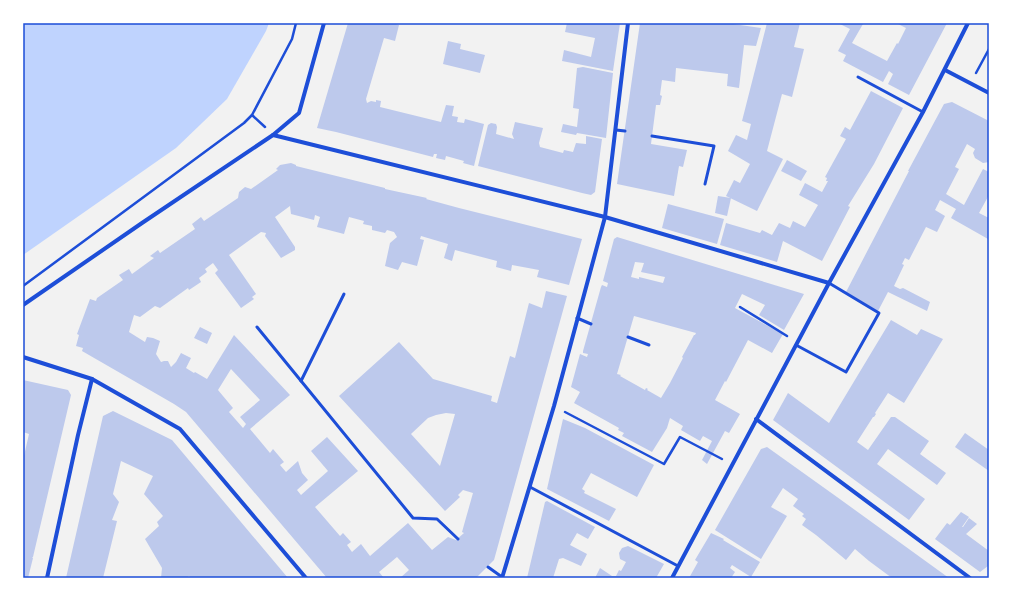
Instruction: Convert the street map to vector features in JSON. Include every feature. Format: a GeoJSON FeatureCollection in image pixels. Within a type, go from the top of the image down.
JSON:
{"type":"FeatureCollection","features":[{"type":"Feature","properties":{"kind":"street"},"geometry":{"type":"LineString","coordinates":[[23,305],[142,222],[273,135],[299,113],[324,23]]}},
{"type":"Feature","properties":{"kind":"street"},"geometry":{"type":"LineString","coordinates":[[502,578],[554,406],[605,217],[628,23]]}},
{"type":"Feature","properties":{"kind":"street"},"geometry":{"type":"LineString","coordinates":[[672,578],[829,283],[923,112],[968,23]]}},
{"type":"Feature","properties":{"kind":"street"},"geometry":{"type":"LineString","coordinates":[[945,70],[989,93]]}},
{"type":"Feature","properties":{"kind":"street"},"geometry":{"type":"LineString","coordinates":[[273,135],[605,217],[829,283]]}},
{"type":"Feature","properties":{"kind":"street"},"geometry":{"type":"LineString","coordinates":[[23,357],[92,379],[180,429],[306,578]]}},
{"type":"Feature","properties":{"kind":"street"},"geometry":{"type":"LineString","coordinates":[[47,578],[78,435],[92,379]]}},
{"type":"Feature","properties":{"kind":"street"},"geometry":{"type":"LineString","coordinates":[[756,419],[970,578]]}},
{"type":"Feature","properties":{"kind":"lane"},"geometry":{"type":"LineString","coordinates":[[858,77],[923,112]]}},
{"type":"Feature","properties":{"kind":"lane"},"geometry":{"type":"LineString","coordinates":[[616,130],[625,131]]}},
{"type":"Feature","properties":{"kind":"lane"},"geometry":{"type":"LineString","coordinates":[[652,136],[714,146],[705,184]]}},
{"type":"Feature","properties":{"kind":"lane"},"geometry":{"type":"LineString","coordinates":[[797,344],[846,372],[879,313],[829,283]]}},
{"type":"Feature","properties":{"kind":"lane"},"geometry":{"type":"LineString","coordinates":[[301,381],[344,294]]}},
{"type":"Feature","properties":{"kind":"lane"},"geometry":{"type":"LineString","coordinates":[[578,318],[591,324]]}},
{"type":"Feature","properties":{"kind":"lane"},"geometry":{"type":"LineString","coordinates":[[257,327],[413,518],[437,519],[458,538]]}},
{"type":"Feature","properties":{"kind":"lane"},"geometry":{"type":"LineString","coordinates":[[628,337],[649,345]]}},
{"type":"Feature","properties":{"kind":"lane"},"geometry":{"type":"LineString","coordinates":[[530,487],[678,566]]}},
{"type":"Feature","properties":{"kind":"lane"},"geometry":{"type":"LineString","coordinates":[[488,567],[502,578]]}},
{"type":"Feature","properties":{"kind":"path"},"geometry":{"type":"LineString","coordinates":[[23,286],[244,123],[252,115],[292,39],[296,23]]}},
{"type":"Feature","properties":{"kind":"path"},"geometry":{"type":"LineString","coordinates":[[971,83],[989,49]]}},
{"type":"Feature","properties":{"kind":"path"},"geometry":{"type":"LineString","coordinates":[[740,307],[797,344]]}},
{"type":"Feature","properties":{"kind":"path"},"geometry":{"type":"LineString","coordinates":[[554,406],[664,464],[680,437],[732,464]]}},
{"type":"Feature","properties":{"kind":"water"},"geometry":{"type":"Polygon","coordinates":[[[23,23],[269,23],[266,31],[227,99],[176,148],[23,255],[23,23]]]}},
{"type":"Feature","properties":{"kind":"building"},"geometry":{"type":"Polygon","coordinates":[[[348,23],[393,23],[399,25],[395,41],[384,38],[366,99],[367,103],[371,101],[376,102],[376,100],[381,101],[380,107],[441,122],[446,105],[454,106],[452,116],[458,117],[457,122],[464,123],[465,119],[484,124],[474,166],[463,163],[464,161],[446,156],[445,160],[436,158],[437,154],[434,154],[433,157],[317,128],[348,23]]]}},
{"type":"Feature","properties":{"kind":"building"},"geometry":{"type":"Polygon","coordinates":[[[567,23],[620,23],[613,71],[562,61],[564,50],[591,57],[595,38],[565,32],[567,23]]]}},
{"type":"Feature","properties":{"kind":"building"},"geometry":{"type":"Polygon","coordinates":[[[640,23],[726,23],[761,28],[756,46],[744,45],[739,88],[727,86],[728,74],[676,68],[675,82],[662,80],[660,95],[662,96],[660,105],[656,105],[651,144],[687,150],[683,167],[679,166],[674,196],[617,184],[640,23]]]}},
{"type":"Feature","properties":{"kind":"building"},"geometry":{"type":"Polygon","coordinates":[[[767,23],[800,23],[794,47],[804,49],[792,97],[782,94],[767,151],[783,159],[757,211],[726,196],[734,180],[740,183],[750,164],[728,151],[736,135],[747,140],[751,124],[742,121],[767,23]]]}},
{"type":"Feature","properties":{"kind":"building"},"geometry":{"type":"Polygon","coordinates":[[[838,23],[863,24],[852,43],[887,61],[906,28],[896,23],[947,23],[909,95],[888,84],[893,74],[889,71],[883,82],[843,61],[846,55],[838,51],[850,29],[838,23]]]}},
{"type":"Feature","properties":{"kind":"building"},"geometry":{"type":"Polygon","coordinates":[[[448,41],[461,44],[460,49],[485,55],[480,73],[443,64],[448,41]]]}},
{"type":"Feature","properties":{"kind":"building"},"geometry":{"type":"Polygon","coordinates":[[[583,67],[613,73],[606,138],[561,132],[563,124],[577,127],[579,109],[573,108],[577,68],[583,67]]]}},
{"type":"Feature","properties":{"kind":"building"},"geometry":{"type":"Polygon","coordinates":[[[871,91],[903,108],[874,164],[848,206],[850,207],[822,261],[783,241],[777,262],[720,245],[726,223],[760,233],[762,230],[772,235],[779,223],[790,228],[793,221],[805,227],[818,205],[799,195],[805,183],[822,192],[828,181],[826,181],[827,178],[825,177],[846,139],[840,136],[845,127],[850,130],[871,91]]]}},
{"type":"Feature","properties":{"kind":"building"},"geometry":{"type":"Polygon","coordinates":[[[952,102],[989,121],[989,162],[983,163],[975,158],[973,153],[975,149],[967,144],[955,167],[959,169],[946,194],[964,205],[983,169],[989,172],[989,195],[979,213],[989,218],[988,239],[951,218],[956,209],[940,200],[935,210],[945,216],[937,232],[926,227],[909,260],[905,258],[902,264],[904,265],[894,286],[900,289],[903,288],[930,302],[927,311],[888,292],[878,311],[846,292],[944,104],[952,102]]]}},
{"type":"Feature","properties":{"kind":"building"},"geometry":{"type":"Polygon","coordinates":[[[515,122],[543,128],[539,143],[540,147],[563,153],[564,150],[573,152],[576,143],[586,144],[586,136],[602,139],[595,192],[591,195],[582,193],[478,166],[488,125],[491,123],[496,124],[496,134],[514,139],[512,134],[515,122]]]}},
{"type":"Feature","properties":{"kind":"building"},"geometry":{"type":"Polygon","coordinates":[[[787,160],[807,171],[801,181],[781,171],[787,160]]]}},
{"type":"Feature","properties":{"kind":"building"},"geometry":{"type":"Polygon","coordinates":[[[291,163],[296,166],[385,189],[427,198],[426,199],[459,208],[582,239],[569,285],[537,277],[539,270],[512,265],[511,271],[496,267],[497,261],[455,250],[452,261],[444,258],[448,244],[421,236],[420,239],[424,240],[417,266],[402,262],[398,270],[385,266],[390,243],[397,237],[394,232],[387,230],[385,233],[372,230],[372,226],[363,224],[364,221],[349,217],[344,234],[317,227],[320,217],[315,215],[314,220],[291,214],[290,206],[275,217],[295,247],[295,250],[281,258],[265,236],[266,233],[261,232],[229,255],[256,294],[252,297],[254,299],[241,308],[215,273],[218,270],[213,263],[205,269],[207,272],[199,278],[201,282],[189,290],[188,288],[160,308],[155,306],[140,317],[134,315],[129,332],[145,342],[147,337],[160,341],[156,354],[161,362],[168,361],[171,367],[181,353],[191,358],[186,368],[207,379],[234,335],[290,395],[250,429],[270,453],[273,449],[284,462],[280,465],[286,472],[298,461],[302,473],[308,480],[297,490],[301,495],[328,471],[311,451],[327,437],[358,471],[315,507],[340,536],[343,533],[351,542],[347,545],[352,552],[361,544],[370,556],[408,523],[432,550],[448,537],[456,540],[464,533],[462,532],[473,493],[463,490],[458,495],[460,497],[445,511],[339,396],[399,342],[433,379],[492,396],[491,401],[497,403],[510,356],[515,358],[529,303],[542,308],[546,291],[567,296],[494,560],[476,578],[400,578],[409,570],[397,557],[379,572],[384,578],[327,578],[186,412],[82,351],[83,348],[76,346],[79,335],[77,334],[90,299],[96,301],[97,298],[123,280],[119,275],[129,269],[132,274],[154,258],[150,256],[158,250],[160,253],[195,229],[192,224],[201,217],[204,221],[238,198],[239,192],[245,187],[251,189],[278,170],[276,169],[280,165],[291,163]],[[231,369],[218,390],[233,408],[229,412],[243,428],[246,424],[240,417],[260,400],[231,369]],[[446,413],[428,418],[411,434],[440,466],[455,414],[446,413]]]}},
{"type":"Feature","properties":{"kind":"building"},"geometry":{"type":"Polygon","coordinates":[[[718,196],[731,198],[727,216],[715,213],[718,196]]]}},
{"type":"Feature","properties":{"kind":"building"},"geometry":{"type":"Polygon","coordinates":[[[668,204],[724,219],[717,244],[662,228],[668,204]]]}},
{"type":"Feature","properties":{"kind":"building"},"geometry":{"type":"Polygon","coordinates":[[[617,237],[804,294],[784,330],[759,315],[765,305],[742,294],[735,308],[783,334],[772,353],[748,340],[715,400],[740,414],[729,433],[725,431],[707,464],[702,460],[712,441],[703,436],[700,441],[681,430],[683,426],[670,418],[667,428],[652,452],[622,436],[624,433],[618,430],[619,428],[574,403],[580,392],[571,387],[580,354],[587,357],[588,354],[583,353],[583,351],[601,287],[602,285],[607,287],[608,283],[603,281],[614,239],[617,237]],[[635,262],[631,277],[639,279],[639,277],[663,283],[665,277],[641,272],[644,263],[635,262]],[[634,316],[617,374],[645,390],[646,388],[648,389],[647,390],[661,398],[696,333],[634,316]]]}},
{"type":"Feature","properties":{"kind":"building"},"geometry":{"type":"Polygon","coordinates":[[[891,320],[917,335],[921,329],[943,339],[904,403],[888,393],[857,442],[868,450],[891,417],[895,417],[929,441],[920,454],[946,473],[937,485],[888,449],[877,464],[925,499],[909,520],[773,420],[788,393],[829,423],[891,320]]]}},
{"type":"Feature","properties":{"kind":"building"},"geometry":{"type":"Polygon","coordinates":[[[200,327],[212,333],[207,344],[194,338],[200,327]]]}},
{"type":"Feature","properties":{"kind":"building"},"geometry":{"type":"Polygon","coordinates":[[[23,380],[68,390],[71,395],[28,578],[23,578],[23,460],[29,434],[23,432],[23,380]]]}},
{"type":"Feature","properties":{"kind":"building"},"geometry":{"type":"Polygon","coordinates":[[[113,411],[172,440],[288,578],[191,578],[189,576],[186,578],[161,578],[162,568],[145,539],[159,526],[157,522],[163,516],[144,494],[153,476],[121,461],[113,494],[119,502],[112,520],[117,521],[103,578],[66,578],[103,416],[113,411]]]}},
{"type":"Feature","properties":{"kind":"building"},"geometry":{"type":"Polygon","coordinates":[[[563,419],[585,428],[654,465],[637,497],[591,473],[582,489],[585,491],[584,493],[616,509],[609,521],[547,489],[563,419]]]}},
{"type":"Feature","properties":{"kind":"building"},"geometry":{"type":"Polygon","coordinates":[[[965,433],[989,450],[989,471],[955,447],[965,433]]]}},
{"type":"Feature","properties":{"kind":"building"},"geometry":{"type":"Polygon","coordinates":[[[767,447],[949,578],[892,578],[855,549],[846,560],[802,525],[806,519],[802,516],[804,514],[793,506],[798,499],[783,488],[771,507],[787,516],[761,559],[715,530],[761,449],[767,447]]]}},
{"type":"Feature","properties":{"kind":"building"},"geometry":{"type":"Polygon","coordinates":[[[547,501],[595,527],[588,539],[577,533],[570,545],[587,554],[581,566],[563,558],[559,559],[553,578],[527,578],[545,502],[547,501]]]}},
{"type":"Feature","properties":{"kind":"building"},"geometry":{"type":"Polygon","coordinates":[[[961,512],[969,517],[962,527],[969,518],[977,524],[966,534],[989,551],[989,567],[988,566],[980,572],[935,539],[947,523],[950,525],[961,512]]]}},
{"type":"Feature","properties":{"kind":"building"},"geometry":{"type":"Polygon","coordinates":[[[711,533],[724,539],[723,540],[760,562],[751,577],[732,565],[730,568],[735,572],[731,578],[689,578],[698,562],[695,560],[711,533]]]}},
{"type":"Feature","properties":{"kind":"building"},"geometry":{"type":"Polygon","coordinates":[[[628,546],[664,564],[656,578],[595,578],[600,568],[612,576],[616,576],[626,562],[620,559],[619,553],[622,548],[628,546]]]}}]}
